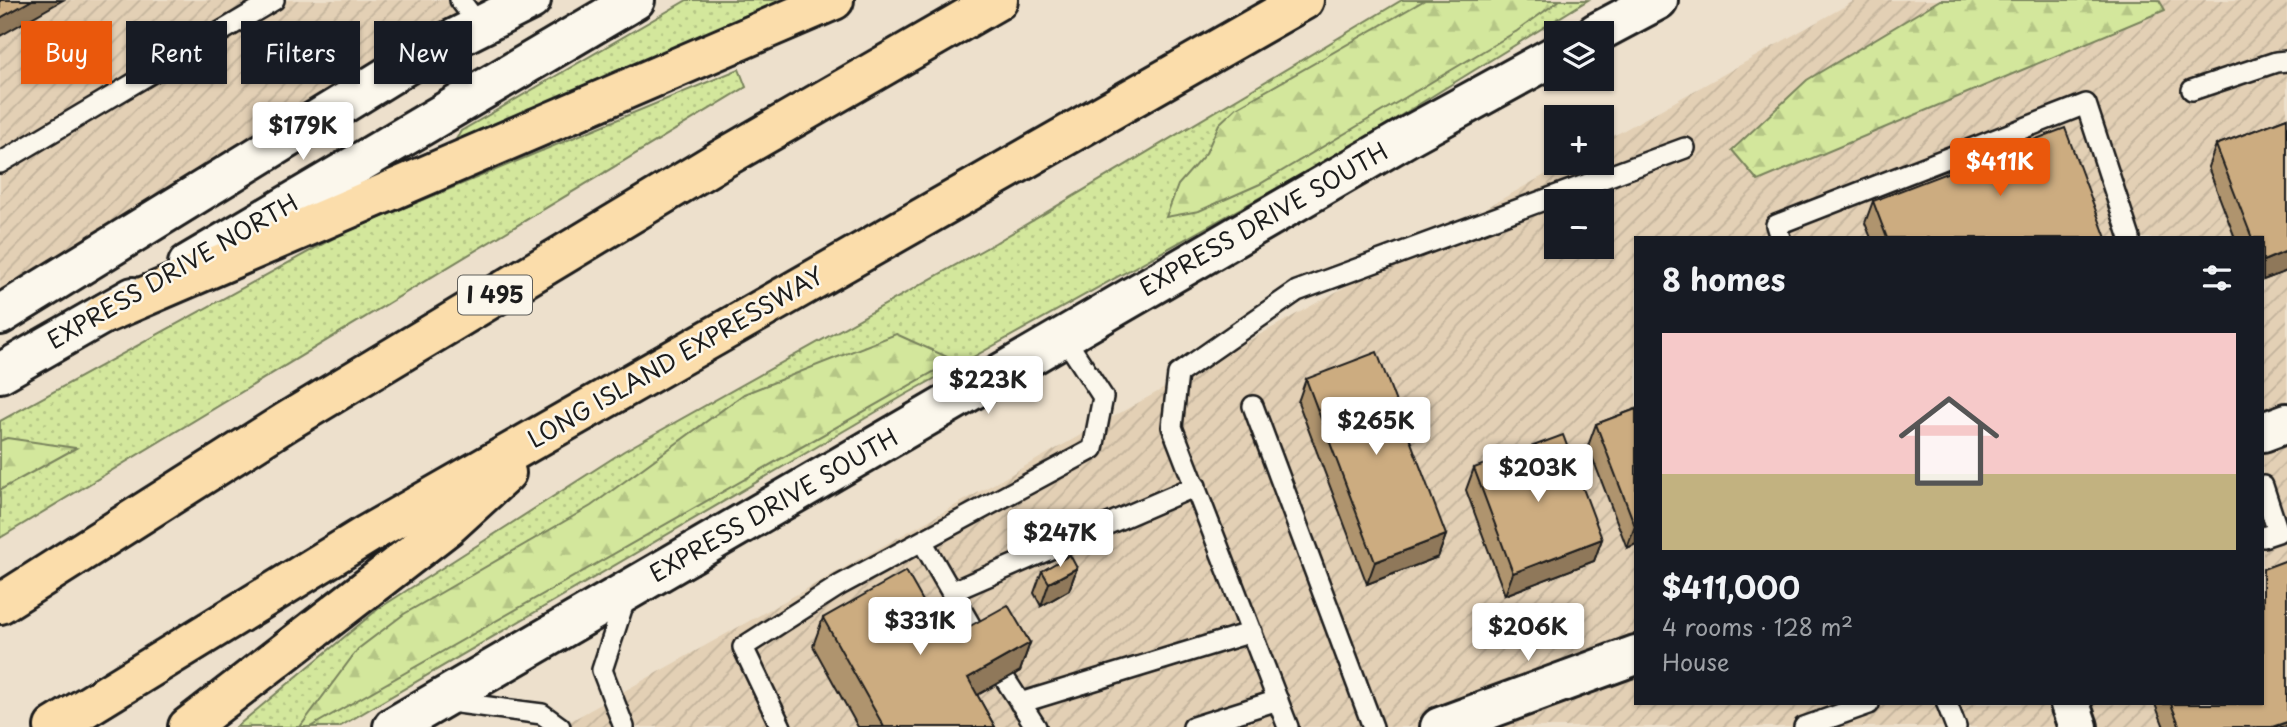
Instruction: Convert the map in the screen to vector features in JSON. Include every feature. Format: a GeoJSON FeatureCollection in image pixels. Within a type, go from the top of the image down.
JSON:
{"type":"FeatureCollection","features":[{"type":"Feature","properties":{"kind":"highway"},"geometry":{"type":"LineString","coordinates":[[104,314],[834,0]]}},
{"type":"Feature","properties":{"kind":"highway","name":"I 495"},"geometry":{"type":"LineString","coordinates":[[0,604],[286,422],[715,163],[998,0]]}},
{"type":"Feature","properties":{"kind":"highway","name":"LONG ISLAND EXPRESSWAY"},"geometry":{"type":"LineString","coordinates":[[54,727],[368,534],[1304,0]]}},
{"type":"Feature","properties":{"kind":"highway"},"geometry":{"type":"LineString","coordinates":[[188,727],[448,526],[563,422]]}},
{"type":"Feature","properties":{"kind":"main road"},"geometry":{"type":"LineString","coordinates":[[0,315],[412,61],[470,12],[531,0]]}},
{"type":"Feature","properties":{"kind":"main road","name":"EXPRESS DRIVE NORTH"},"geometry":{"type":"LineString","coordinates":[[0,373],[635,0]]}},
{"type":"Feature","properties":{"kind":"main road"},"geometry":{"type":"LineString","coordinates":[[1614,23],[1658,0]]}},
{"type":"Feature","properties":{"kind":"main road","name":"EXPRESS DRIVE SOUTH"},"geometry":{"type":"LineString","coordinates":[[393,727],[1412,134],[1544,62]]}},
{"type":"Feature","properties":{"kind":"main road"},"geometry":{"type":"LineString","coordinates":[[2264,432],[2287,423]]}},
{"type":"Feature","properties":{"kind":"main road"},"geometry":{"type":"LineString","coordinates":[[1440,727],[1634,656]]}},
{"type":"Feature","properties":{"kind":"main road"},"geometry":{"type":"LineString","coordinates":[[2070,705],[2078,727]]}},
{"type":"Feature","properties":{"kind":"lane"},"geometry":{"type":"LineString","coordinates":[[0,163],[274,0]]}},
{"type":"Feature","properties":{"kind":"lane"},"geometry":{"type":"LineString","coordinates":[[2192,90],[2276,62],[2287,61]]}},
{"type":"Feature","properties":{"kind":"lane"},"geometry":{"type":"LineString","coordinates":[[1779,236],[1776,225],[2085,104],[2129,236]]}},
{"type":"Feature","properties":{"kind":"lane"},"geometry":{"type":"LineString","coordinates":[[1288,727],[1172,427],[1178,374],[1297,291],[1685,148]]}},
{"type":"Feature","properties":{"kind":"lane"},"geometry":{"type":"LineString","coordinates":[[781,727],[743,647],[840,585],[1093,449],[1103,397],[1064,337]]}},
{"type":"Feature","properties":{"kind":"lane"},"geometry":{"type":"LineString","coordinates":[[1253,406],[1373,727]]}},
{"type":"Feature","properties":{"kind":"lane"},"geometry":{"type":"LineString","coordinates":[[951,592],[1196,485]]}},
{"type":"Feature","properties":{"kind":"lane"},"geometry":{"type":"LineString","coordinates":[[2264,489],[2278,532],[2264,537]]}},
{"type":"Feature","properties":{"kind":"lane"},"geometry":{"type":"LineString","coordinates":[[922,541],[980,642]]}},
{"type":"Feature","properties":{"kind":"lane"},"geometry":{"type":"LineString","coordinates":[[624,727],[602,670],[627,591]]}},
{"type":"Feature","properties":{"kind":"lane"},"geometry":{"type":"LineString","coordinates":[[1020,703],[1252,632]]}},
{"type":"Feature","properties":{"kind":"lane"},"geometry":{"type":"LineString","coordinates":[[1005,679],[1036,727]]}},
{"type":"Feature","properties":{"kind":"lane"},"geometry":{"type":"LineString","coordinates":[[1193,727],[1278,700]]}},
{"type":"Feature","properties":{"kind":"lane"},"geometry":{"type":"LineString","coordinates":[[439,701],[542,714],[560,727]]}},
{"type":"Feature","properties":{"kind":"lane"},"geometry":{"type":"LineString","coordinates":[[1804,727],[1866,705]]}},
{"type":"Feature","properties":{"kind":"lane"},"geometry":{"type":"LineString","coordinates":[[1947,705],[1956,727]]}},
{"type":"Feature","properties":{"kind":"shaded area"},"geometry":{"type":"Polygon","coordinates":[[[0,0],[536,0],[472,39],[472,21],[374,21],[374,84],[398,84],[0,326],[0,0]]]}},
{"type":"Feature","properties":{"kind":"shaded area"},"geometry":{"type":"Polygon","coordinates":[[[1856,0],[2287,0],[2287,727],[560,727],[1545,175],[1614,175],[1614,136],[1856,0]]]}},
{"type":"Feature","properties":{"kind":"green space"},"geometry":{"type":"Polygon","coordinates":[[[687,0],[792,0],[468,139],[455,141],[461,131],[687,0]]]}},
{"type":"Feature","properties":{"kind":"green space"},"geometry":{"type":"Polygon","coordinates":[[[1402,0],[1588,0],[1554,21],[1544,21],[1544,27],[1340,153],[905,395],[339,727],[236,727],[378,609],[624,451],[995,243],[1402,0]]]}},
{"type":"Feature","properties":{"kind":"green space"},"geometry":{"type":"Polygon","coordinates":[[[1425,0],[1560,0],[1517,31],[1260,184],[1199,211],[1166,217],[1178,185],[1206,153],[1219,124],[1236,108],[1425,0]]]}},
{"type":"Feature","properties":{"kind":"green space"},"geometry":{"type":"Polygon","coordinates":[[[1940,0],[2159,0],[2165,10],[1758,181],[1732,150],[1807,80],[1940,0]]]}},
{"type":"Feature","properties":{"kind":"green space"},"geometry":{"type":"Polygon","coordinates":[[[739,69],[746,87],[0,538],[0,421],[341,234],[739,69]]]}},
{"type":"Feature","properties":{"kind":"green space"},"geometry":{"type":"Polygon","coordinates":[[[896,334],[954,360],[310,727],[300,727],[358,649],[404,614],[591,506],[744,394],[896,334]]]}},
{"type":"Feature","properties":{"kind":"green space"},"geometry":{"type":"Polygon","coordinates":[[[7,438],[76,448],[0,490],[0,441],[7,438]]]}},
{"type":"Feature","properties":{"kind":"building"},"geometry":{"type":"Polygon","coordinates":[[[0,0],[32,0],[0,18],[0,0]]]}},
{"type":"Feature","properties":{"kind":"building"},"geometry":{"type":"Polygon","coordinates":[[[2287,118],[2287,251],[2264,261],[2264,236],[2251,236],[2216,145],[2287,118]]]}},
{"type":"Feature","properties":{"kind":"building"},"geometry":{"type":"Polygon","coordinates":[[[2065,128],[2105,236],[1886,236],[1873,201],[2065,128]]]}},
{"type":"Feature","properties":{"kind":"building"},"geometry":{"type":"Polygon","coordinates":[[[1377,352],[1446,535],[1375,562],[1306,379],[1377,352]]]}},
{"type":"Feature","properties":{"kind":"building"},"geometry":{"type":"Polygon","coordinates":[[[1634,410],[1634,523],[1596,424],[1634,410]]]}},
{"type":"Feature","properties":{"kind":"building"},"geometry":{"type":"Polygon","coordinates":[[[1563,435],[1602,539],[1513,573],[1474,468],[1563,435]]]}},
{"type":"Feature","properties":{"kind":"building"},"geometry":{"type":"Polygon","coordinates":[[[1070,555],[1077,568],[1049,583],[1042,571],[1070,555]]]}},
{"type":"Feature","properties":{"kind":"building"},"geometry":{"type":"Polygon","coordinates":[[[2287,560],[2287,722],[2272,727],[2180,727],[2171,705],[2264,705],[2264,569],[2287,560]]]}},
{"type":"Feature","properties":{"kind":"building"},"geometry":{"type":"Polygon","coordinates":[[[906,571],[945,640],[1008,605],[1030,643],[968,678],[995,727],[884,727],[823,618],[906,571]]]}}]}
